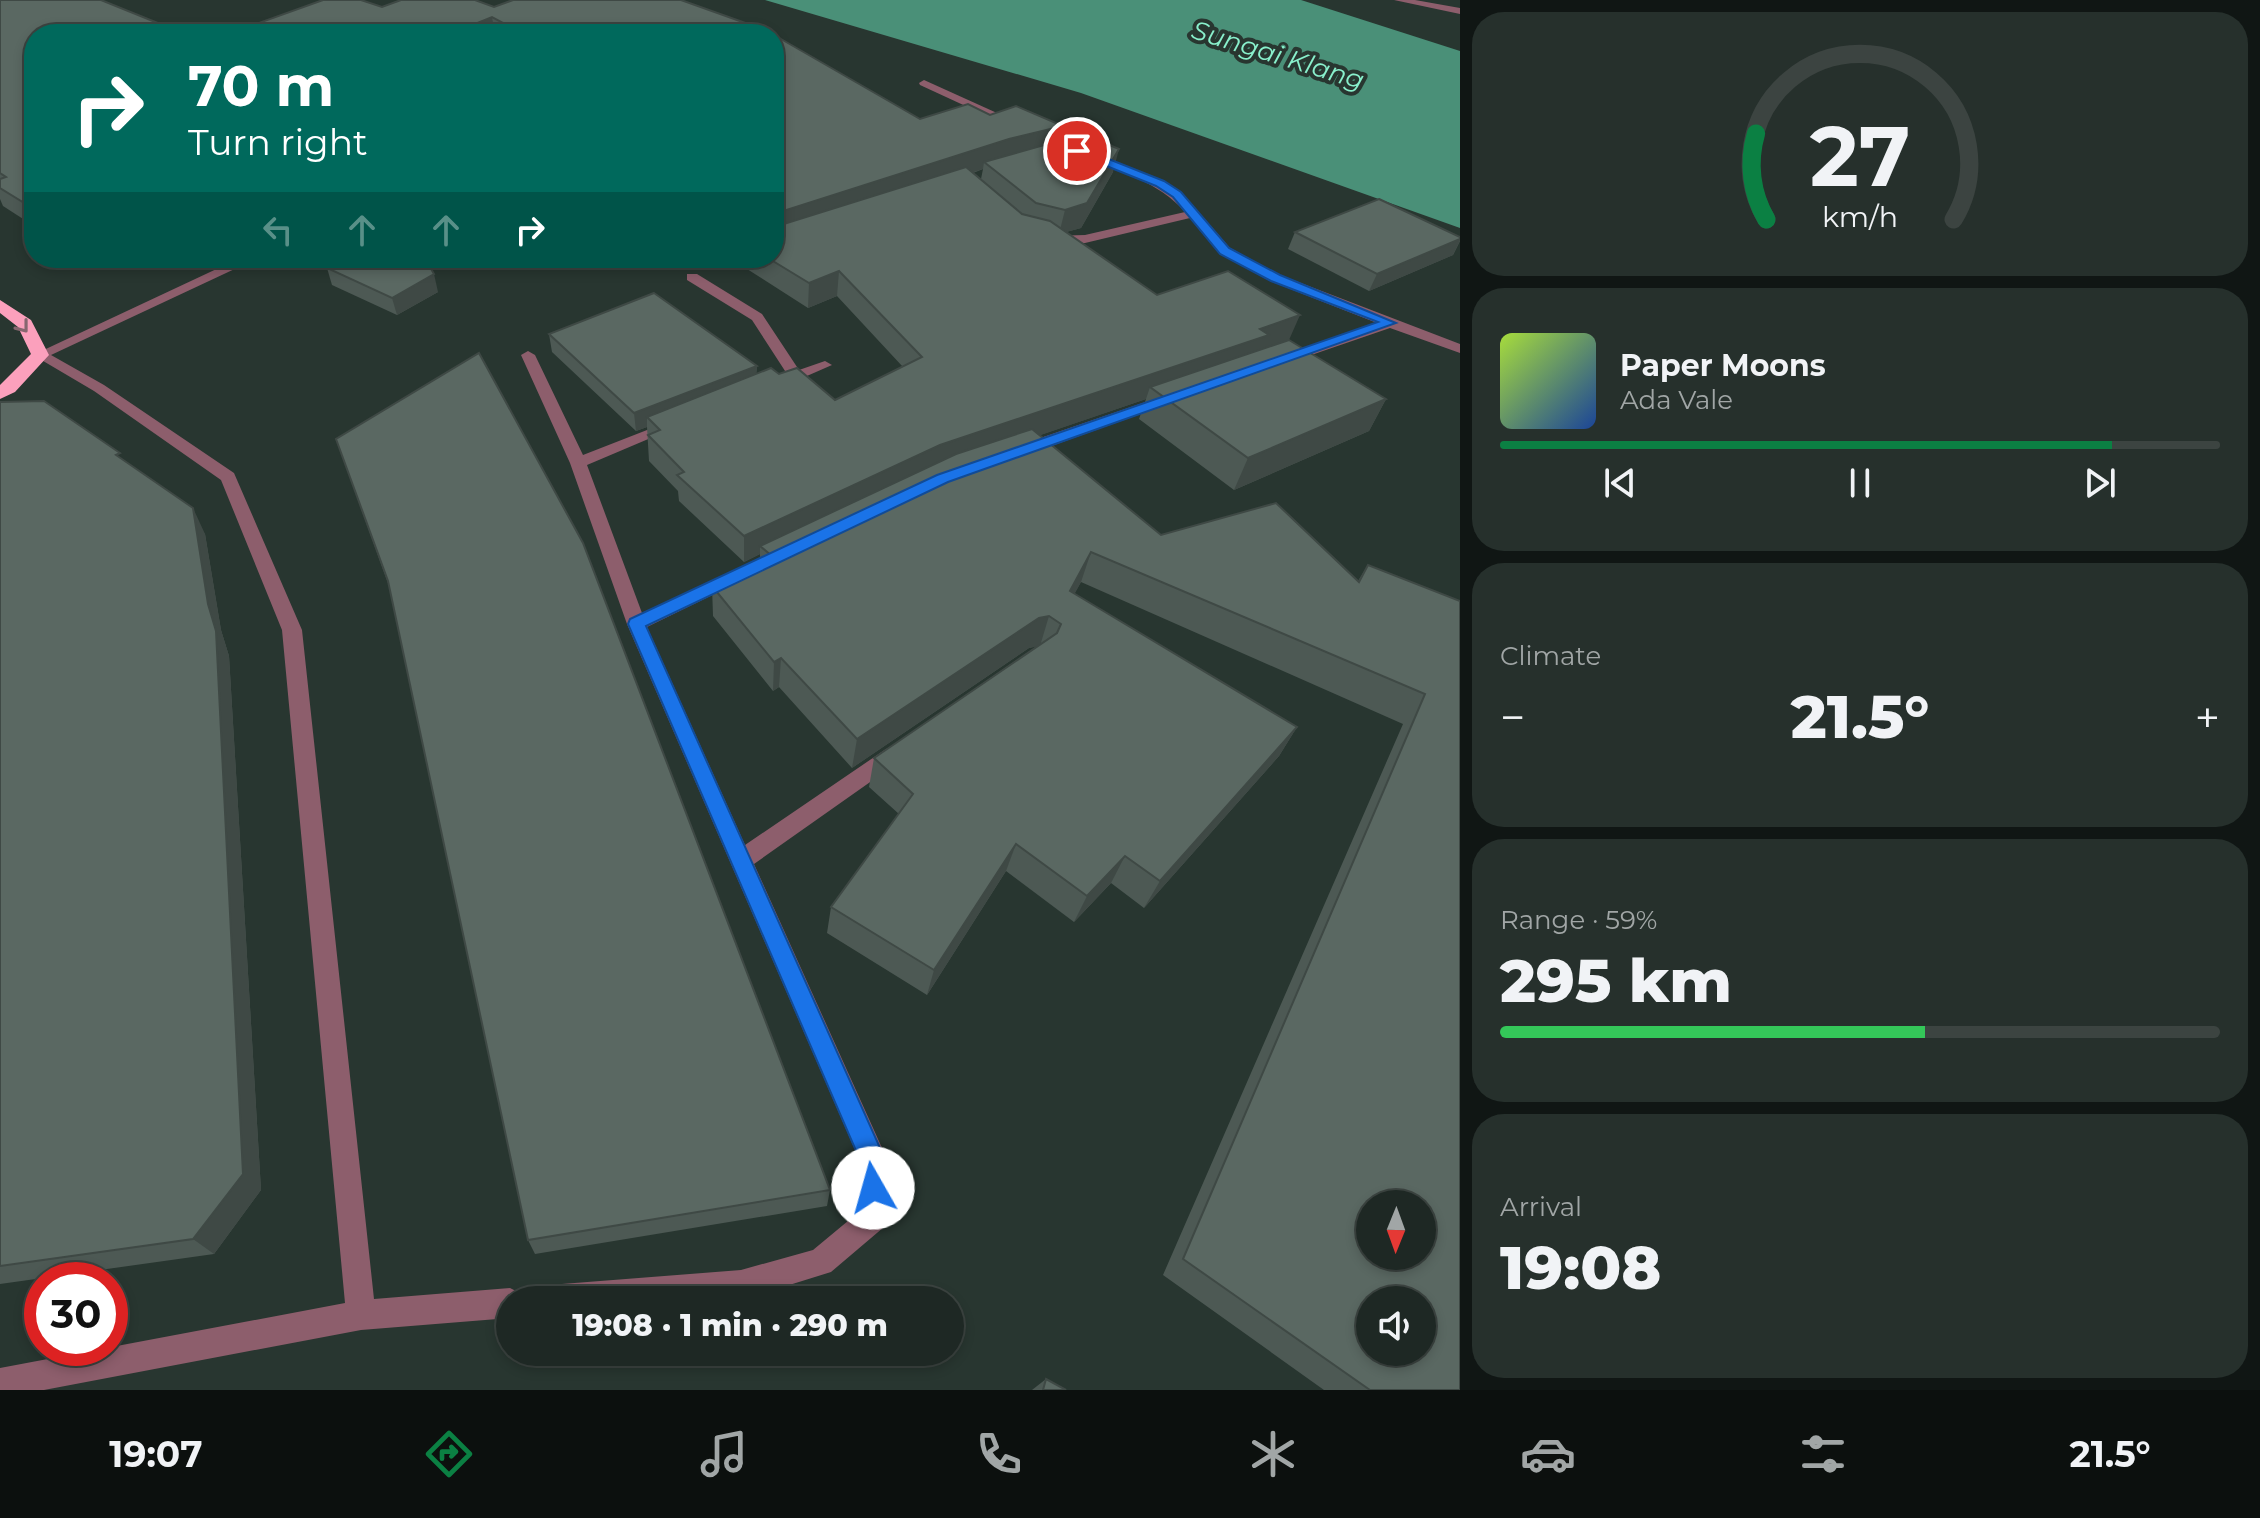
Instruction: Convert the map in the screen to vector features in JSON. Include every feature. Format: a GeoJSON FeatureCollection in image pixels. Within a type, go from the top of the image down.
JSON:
{"type":"FeatureCollection","features":[{"type":"Feature","properties":{"kind":"highway"},"geometry":{"type":"LineString","coordinates":[[0,305],[25,324],[40,355],[9,388],[0,393]]}},
{"type":"Feature","properties":{"kind":"street"},"geometry":{"type":"LineString","coordinates":[[1399,0],[1460,11]]}},
{"type":"Feature","properties":{"kind":"street"},"geometry":{"type":"LineString","coordinates":[[924,83],[1032,132]]}},
{"type":"Feature","properties":{"kind":"street"},"geometry":{"type":"LineString","coordinates":[[1077,151],[1160,184],[1177,195],[1225,251],[1275,278],[1460,349]]}},
{"type":"Feature","properties":{"kind":"street"},"geometry":{"type":"LineString","coordinates":[[1039,239],[1061,242],[1085,239],[1193,214]]}},
{"type":"Feature","properties":{"kind":"street"},"geometry":{"type":"LineString","coordinates":[[40,355],[229,268]]}},
{"type":"Feature","properties":{"kind":"street"},"geometry":{"type":"LineString","coordinates":[[692,277],[757,317],[796,376]]}},
{"type":"Feature","properties":{"kind":"street"},"geometry":{"type":"LineString","coordinates":[[1270,364],[1390,323]]}},
{"type":"Feature","properties":{"kind":"street"},"geometry":{"type":"LineString","coordinates":[[40,355],[99,388],[228,477],[292,630],[361,1315]]}},
{"type":"Feature","properties":{"kind":"street"},"geometry":{"type":"LineString","coordinates":[[528,355],[578,463],[636,624],[873,1159],[874,1217],[821,1262],[728,1286]]}},
{"type":"Feature","properties":{"kind":"street"},"geometry":{"type":"LineString","coordinates":[[767,388],[825,365]]}},
{"type":"Feature","properties":{"kind":"street"},"geometry":{"type":"LineString","coordinates":[[1002,458],[1181,395]]}},
{"type":"Feature","properties":{"kind":"street"},"geometry":{"type":"LineString","coordinates":[[578,463],[680,423]]}},
{"type":"Feature","properties":{"kind":"street"},"geometry":{"type":"LineString","coordinates":[[636,624],[748,571]]}},
{"type":"Feature","properties":{"kind":"street"},"geometry":{"type":"LineString","coordinates":[[741,860],[909,744]]}},
{"type":"Feature","properties":{"kind":"street"},"geometry":{"type":"LineString","coordinates":[[0,1383],[361,1315],[496,1304]]}},
{"type":"Feature","properties":{"kind":"water","name":"Sungai Klang"},"geometry":{"type":"Polygon","coordinates":[[[765,0],[1301,0],[1460,51],[1460,228],[1081,93],[765,0]]]}},
{"type":"Feature","properties":{"kind":"building"},"geometry":{"type":"Polygon","coordinates":[[[0,0],[101,0],[160,24],[24,24],[24,203],[0,188],[0,179],[6,177],[0,173],[0,0]]]}},
{"type":"Feature","properties":{"kind":"building"},"geometry":{"type":"Polygon","coordinates":[[[323,0],[361,0],[382,7],[401,0],[475,0],[494,7],[513,0],[681,0],[748,24],[505,24],[492,17],[475,24],[256,24],[323,0]]]}},
{"type":"Feature","properties":{"kind":"building"},"geometry":{"type":"Polygon","coordinates":[[[784,41],[920,119],[968,104],[990,115],[1016,106],[1063,126],[1009,139],[784,211],[784,41]]]}},
{"type":"Feature","properties":{"kind":"building"},"geometry":{"type":"Polygon","coordinates":[[[1083,134],[1119,149],[1087,203],[1065,210],[1036,203],[984,162],[1083,134]]]}},
{"type":"Feature","properties":{"kind":"building"},"geometry":{"type":"Polygon","coordinates":[[[966,167],[1022,214],[1050,221],[1157,295],[1228,271],[1300,315],[1260,329],[1269,335],[940,445],[744,536],[677,475],[684,472],[648,435],[660,430],[647,417],[771,368],[779,374],[797,368],[835,400],[922,357],[839,271],[809,283],[784,268],[784,224],[966,167]]]}},
{"type":"Feature","properties":{"kind":"building"},"geometry":{"type":"Polygon","coordinates":[[[1379,199],[1460,239],[1377,274],[1295,232],[1379,199]]]}},
{"type":"Feature","properties":{"kind":"building"},"geometry":{"type":"Polygon","coordinates":[[[327,268],[431,268],[434,274],[392,298],[327,268]]]}},
{"type":"Feature","properties":{"kind":"building"},"geometry":{"type":"Polygon","coordinates":[[[654,293],[757,366],[634,413],[549,334],[654,293]]]}},
{"type":"Feature","properties":{"kind":"building"},"geometry":{"type":"Polygon","coordinates":[[[1289,340],[1386,399],[1248,458],[1150,387],[1289,340]]]}},
{"type":"Feature","properties":{"kind":"building"},"geometry":{"type":"Polygon","coordinates":[[[479,353],[583,543],[830,1190],[528,1240],[388,581],[336,439],[479,353]]]}},
{"type":"Feature","properties":{"kind":"building"},"geometry":{"type":"Polygon","coordinates":[[[44,401],[193,508],[208,604],[216,631],[243,1174],[193,1239],[0,1266],[0,402],[44,401]]]}},
{"type":"Feature","properties":{"kind":"building"},"geometry":{"type":"Polygon","coordinates":[[[1032,429],[1161,535],[1276,503],[1359,582],[1368,565],[1460,601],[1460,1390],[1370,1390],[1183,1259],[1425,694],[1091,552],[1070,591],[1297,727],[1160,881],[1125,856],[1087,896],[1016,844],[934,970],[831,907],[913,794],[874,758],[1057,633],[1061,624],[1049,616],[1039,618],[857,739],[781,658],[774,662],[712,586],[772,556],[760,546],[956,454],[1032,429]]]}},
{"type":"Feature","properties":{"kind":"building"},"geometry":{"type":"Polygon","coordinates":[[[1046,1379],[1066,1390],[1043,1390],[1046,1379]]]}},
{"type":"Feature","properties":{"kind":"route"},"geometry":{"type":"LineString","coordinates":[[873,1188],[873,1159],[636,624],[943,478],[1390,323],[1275,278],[1225,251],[1177,195],[1160,184],[1077,151]]}}]}
